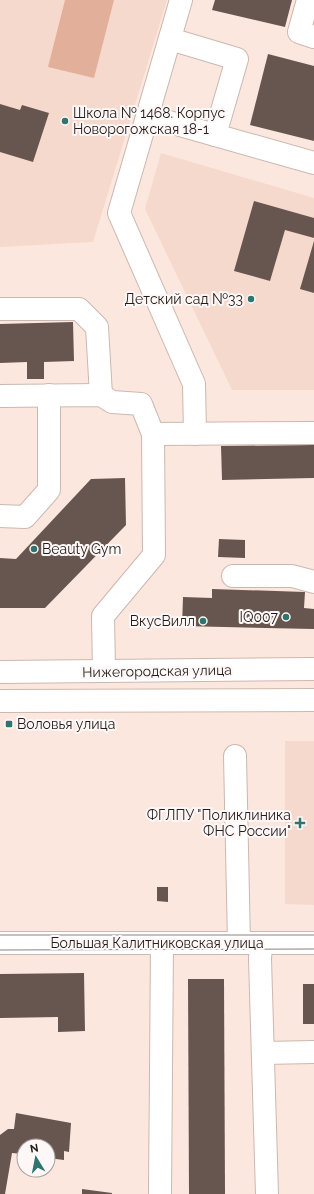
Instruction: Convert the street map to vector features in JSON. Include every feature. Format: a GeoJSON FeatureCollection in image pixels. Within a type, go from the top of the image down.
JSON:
{"type":"FeatureCollection","features":[{"type":"Feature","properties":{"kind":"main road"},"geometry":{"type":"LineString","coordinates":[[181,0],[119,213],[194,384],[195,434]]}},
{"type":"Feature","properties":{"kind":"main road"},"geometry":{"type":"LineString","coordinates":[[308,0],[299,32],[314,37]]}},
{"type":"Feature","properties":{"kind":"main road"},"geometry":{"type":"LineString","coordinates":[[170,39],[237,59],[215,135]]}},
{"type":"Feature","properties":{"kind":"main road"},"geometry":{"type":"LineString","coordinates":[[148,116],[314,163]]}},
{"type":"Feature","properties":{"kind":"main road"},"geometry":{"type":"LineString","coordinates":[[0,309],[80,309],[97,327],[101,395]]}},
{"type":"Feature","properties":{"kind":"main road"},"geometry":{"type":"LineString","coordinates":[[0,516],[25,517],[49,490],[41,390]]}},
{"type":"Feature","properties":{"kind":"main road"},"geometry":{"type":"LineString","coordinates":[[0,396],[41,390],[101,395],[112,402],[141,404],[153,434],[154,555],[103,616],[104,671]]}},
{"type":"Feature","properties":{"kind":"main road"},"geometry":{"type":"LineString","coordinates":[[153,434],[314,433]]}},
{"type":"Feature","properties":{"kind":"main road"},"geometry":{"type":"LineString","coordinates":[[233,576],[292,576],[314,582]]}},
{"type":"Feature","properties":{"kind":"main road","name":"Нижегородская улица"},"geometry":{"type":"LineString","coordinates":[[0,672],[314,669]]}},
{"type":"Feature","properties":{"kind":"main road","name":"Нижегородская улица"},"geometry":{"type":"LineString","coordinates":[[0,701],[314,700]]}},
{"type":"Feature","properties":{"kind":"main road"},"geometry":{"type":"LineString","coordinates":[[235,756],[239,943]]}},
{"type":"Feature","properties":{"kind":"main road","name":"Большая Калитниковская улица"},"geometry":{"type":"LineString","coordinates":[[0,943],[314,943]]}},
{"type":"Feature","properties":{"kind":"main road"},"geometry":{"type":"LineString","coordinates":[[160,1194],[162,943]]}},
{"type":"Feature","properties":{"kind":"main road"},"geometry":{"type":"LineString","coordinates":[[261,943],[260,959],[267,1194]]}},
{"type":"Feature","properties":{"kind":"main road"},"geometry":{"type":"LineString","coordinates":[[263,1053],[314,1052]]}},
{"type":"Feature","properties":{"kind":"shaded area","name":"Школа № 1468. Корпус Новорогожская 18-1"},"geometry":{"type":"Polygon","coordinates":[[[0,0],[167,0],[93,242],[0,247],[0,0]]]}},
{"type":"Feature","properties":{"kind":"shaded area"},"geometry":{"type":"Polygon","coordinates":[[[65,0],[114,0],[94,78],[48,67],[65,0]]]}},
{"type":"Feature","properties":{"kind":"shaded area","name":"Детский сад №33"},"geometry":{"type":"Polygon","coordinates":[[[161,153],[314,198],[314,390],[232,390],[145,209],[161,153]]]}},
{"type":"Feature","properties":{"kind":"shaded area","name":"ФГЛПУ \"Поликлиника ФНС России\""},"geometry":{"type":"Polygon","coordinates":[[[285,741],[314,741],[314,905],[285,904],[285,741]]]}},
{"type":"Feature","properties":{"kind":"building"},"geometry":{"type":"Polygon","coordinates":[[[215,0],[292,0],[285,27],[212,10],[215,0]]]}},
{"type":"Feature","properties":{"kind":"building"},"geometry":{"type":"Polygon","coordinates":[[[268,54],[314,66],[314,141],[250,125],[268,54]]]}},
{"type":"Feature","properties":{"kind":"building"},"geometry":{"type":"Polygon","coordinates":[[[0,104],[20,110],[22,105],[49,113],[33,162],[0,152],[0,104]]]}},
{"type":"Feature","properties":{"kind":"building"},"geometry":{"type":"Polygon","coordinates":[[[254,201],[314,218],[314,238],[285,230],[270,281],[234,271],[254,201]]]}},
{"type":"Feature","properties":{"kind":"building"},"geometry":{"type":"Polygon","coordinates":[[[314,241],[314,293],[300,289],[314,241]]]}},
{"type":"Feature","properties":{"kind":"building"},"geometry":{"type":"Polygon","coordinates":[[[73,322],[74,361],[44,362],[44,379],[27,379],[27,362],[0,363],[0,324],[73,322]]]}},
{"type":"Feature","properties":{"kind":"building"},"geometry":{"type":"Polygon","coordinates":[[[314,445],[314,478],[222,480],[221,446],[314,445]]]}},
{"type":"Feature","properties":{"kind":"building"},"geometry":{"type":"Polygon","coordinates":[[[125,478],[126,525],[45,608],[0,608],[0,558],[16,559],[91,479],[125,478]]]}},
{"type":"Feature","properties":{"kind":"building"},"geometry":{"type":"Polygon","coordinates":[[[219,539],[245,540],[245,558],[218,557],[219,539]]]}},
{"type":"Feature","properties":{"kind":"building"},"geometry":{"type":"Polygon","coordinates":[[[212,589],[305,592],[304,608],[314,609],[314,629],[182,626],[183,597],[212,598],[212,589]]]}},
{"type":"Feature","properties":{"kind":"building"},"geometry":{"type":"Polygon","coordinates":[[[157,887],[168,887],[168,902],[157,901],[157,887]]]}},
{"type":"Feature","properties":{"kind":"building"},"geometry":{"type":"Polygon","coordinates":[[[84,973],[85,1031],[58,1032],[58,1017],[0,1018],[0,974],[84,973]]]}},
{"type":"Feature","properties":{"kind":"building"},"geometry":{"type":"Polygon","coordinates":[[[188,979],[224,979],[225,1194],[189,1194],[188,979]]]}},
{"type":"Feature","properties":{"kind":"building"},"geometry":{"type":"Polygon","coordinates":[[[303,984],[314,984],[314,1024],[303,1024],[303,984]]]}},
{"type":"Feature","properties":{"kind":"building"},"geometry":{"type":"Polygon","coordinates":[[[16,1113],[71,1123],[69,1152],[64,1151],[64,1160],[56,1159],[56,1138],[16,1138],[16,1153],[12,1153],[5,1194],[0,1194],[0,1135],[8,1129],[14,1129],[16,1113]]]}},
{"type":"Feature","properties":{"kind":"building"},"geometry":{"type":"Polygon","coordinates":[[[82,1189],[112,1193],[112,1194],[82,1194],[82,1189]]]}},
{"type":"Feature","properties":{"kind":"tram line"},"geometry":{"type":"LineString","coordinates":[[0,935],[314,935]]}},
{"type":"Feature","properties":{"kind":"tram line"},"geometry":{"type":"LineString","coordinates":[[0,950],[314,949]]}},
{"type":"Feature","properties":{"kind":"place","name":"Школа № 1468. Корпус Новорогожская 18-1"},"geometry":{"type":"Point","coordinates":[65,121]}},
{"type":"Feature","properties":{"kind":"place","name":"Детский сад №33"},"geometry":{"type":"Point","coordinates":[251,299]}},
{"type":"Feature","properties":{"kind":"place","name":"Beauty Gym"},"geometry":{"type":"Point","coordinates":[34,549]}},
{"type":"Feature","properties":{"kind":"place","name":"IQ007"},"geometry":{"type":"Point","coordinates":[286,617]}},
{"type":"Feature","properties":{"kind":"place","name":"ВкусВилл"},"geometry":{"type":"Point","coordinates":[203,621]}},
{"type":"Feature","properties":{"kind":"place","name":"Воловья улица"},"geometry":{"type":"Point","coordinates":[9,724]}},
{"type":"Feature","properties":{"kind":"place","name":"ФГЛПУ \"Поликлиника ФНС России\""},"geometry":{"type":"Point","coordinates":[300,823]}}]}
